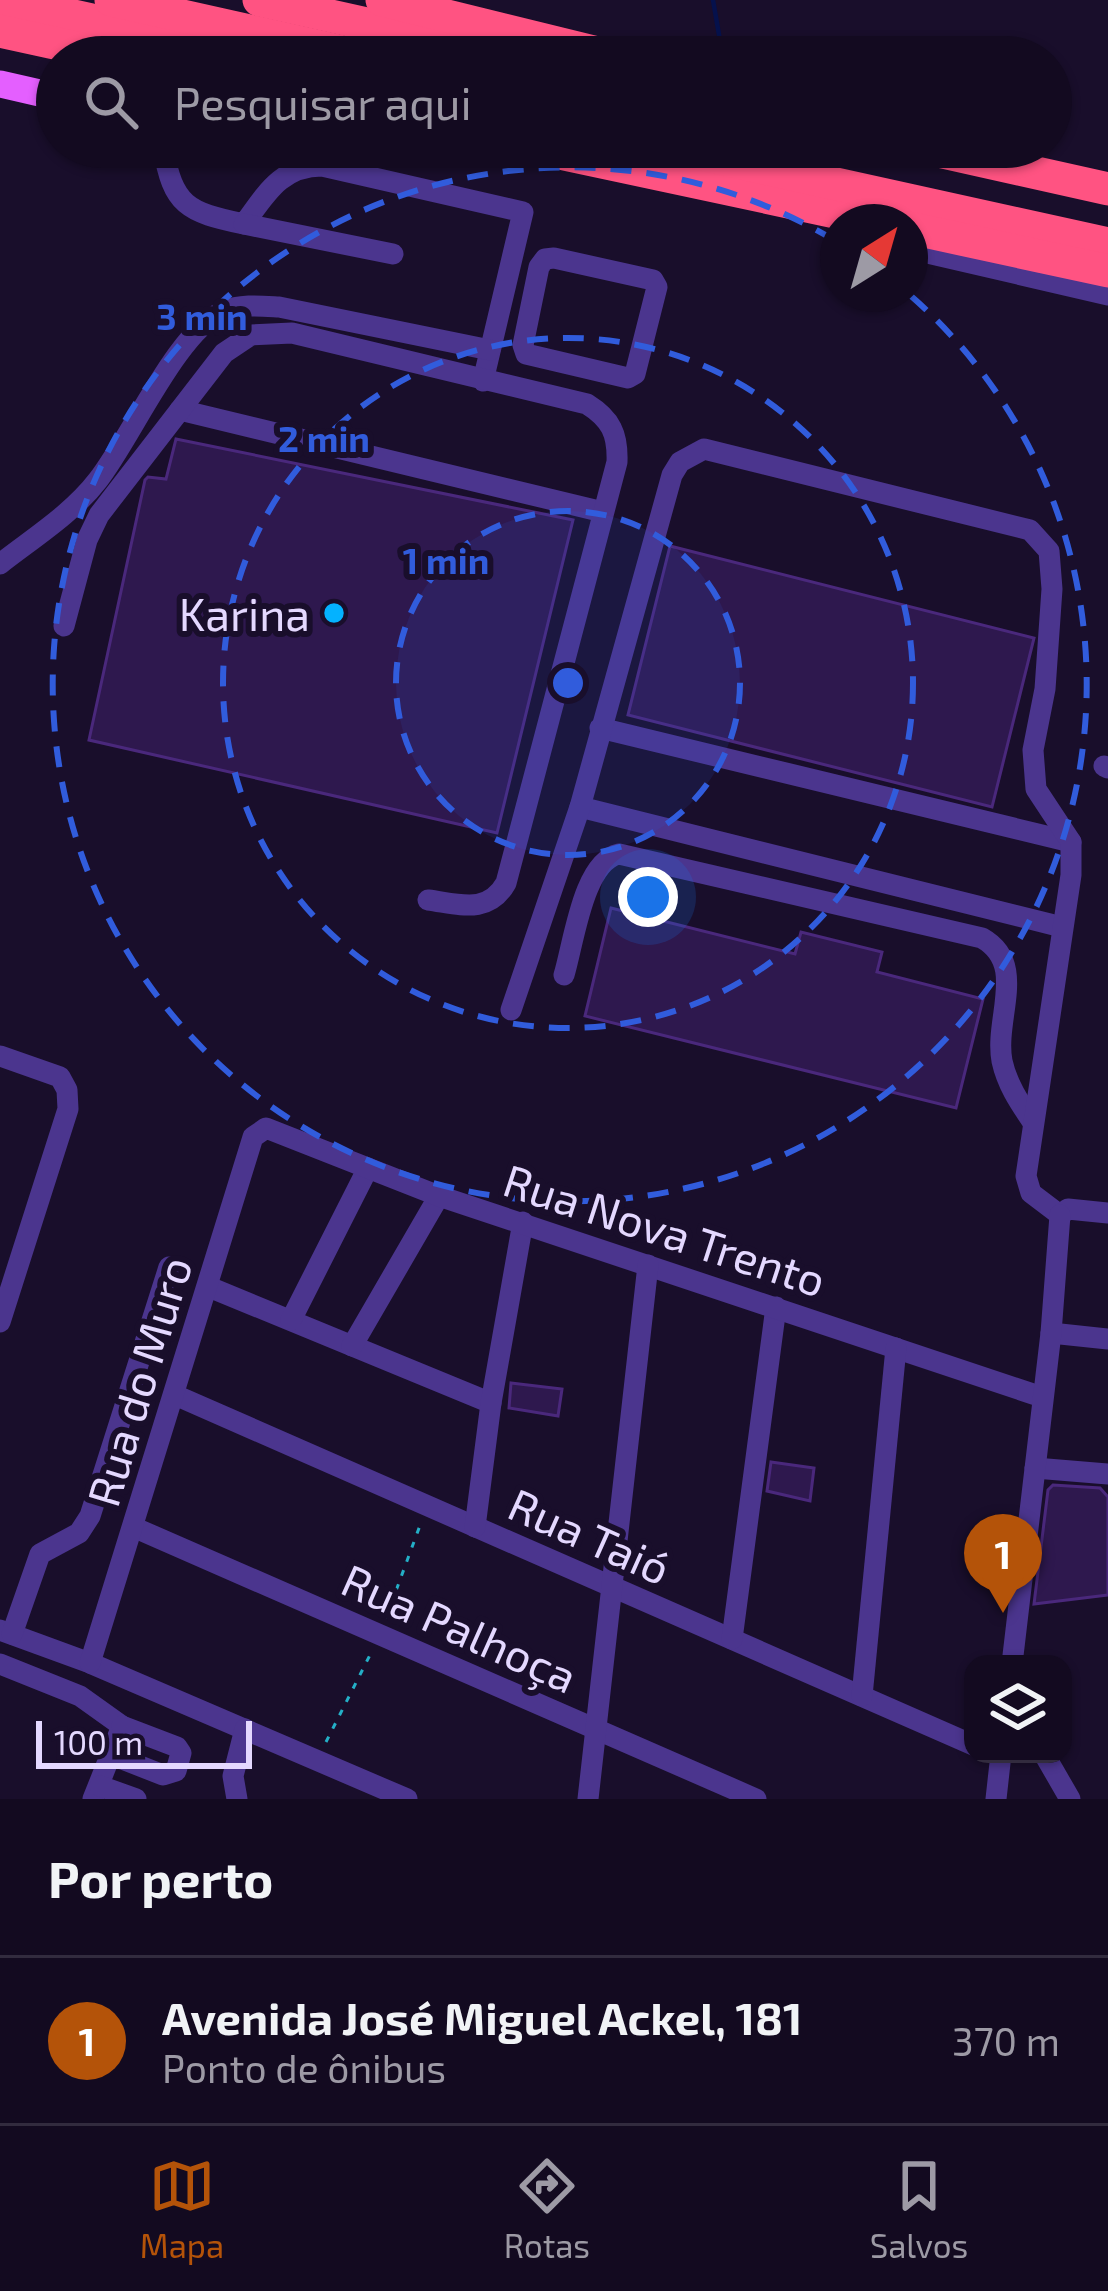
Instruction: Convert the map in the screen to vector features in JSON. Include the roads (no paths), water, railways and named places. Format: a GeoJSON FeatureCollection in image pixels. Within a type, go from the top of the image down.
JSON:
{"type":"FeatureCollection","features":[{"type":"Feature","properties":{"kind":"highway"},"geometry":{"type":"LineString","coordinates":[[1,0],[165,36]]}},
{"type":"Feature","properties":{"kind":"highway"},"geometry":{"type":"LineString","coordinates":[[111,0],[272,36]]}},
{"type":"Feature","properties":{"kind":"highway"},"geometry":{"type":"LineString","coordinates":[[259,0],[421,36]]}},
{"type":"Feature","properties":{"kind":"highway"},"geometry":{"type":"LineString","coordinates":[[382,0],[529,36]]}},
{"type":"Feature","properties":{"kind":"highway"},"geometry":{"type":"LineString","coordinates":[[0,31],[36,39]]}},
{"type":"Feature","properties":{"kind":"highway"},"geometry":{"type":"LineString","coordinates":[[625,168],[820,212]]}},
{"type":"Feature","properties":{"kind":"highway"},"geometry":{"type":"LineString","coordinates":[[764,168],[1108,244]]}},
{"type":"Feature","properties":{"kind":"highway"},"geometry":{"type":"LineString","coordinates":[[862,168],[1108,223]]}},
{"type":"Feature","properties":{"kind":"highway"},"geometry":{"type":"LineString","coordinates":[[1014,168],[1108,189]]}},
{"type":"Feature","properties":{"kind":"highway"},"geometry":{"type":"LineString","coordinates":[[1069,168],[1108,177]]}},
{"type":"Feature","properties":{"kind":"highway"},"geometry":{"type":"LineString","coordinates":[[928,232],[1108,271]]}},
{"type":"Feature","properties":{"kind":"main road"},"geometry":{"type":"LineString","coordinates":[[0,84],[36,92]]}},
{"type":"Feature","properties":{"kind":"street"},"geometry":{"type":"LineString","coordinates":[[167,168],[182,203],[197,212],[393,254]]}},
{"type":"Feature","properties":{"kind":"street"},"geometry":{"type":"LineString","coordinates":[[244,224],[281,176],[301,168]]}},
{"type":"Feature","properties":{"kind":"street"},"geometry":{"type":"LineString","coordinates":[[331,168],[523,212],[483,380]]}},
{"type":"Feature","properties":{"kind":"street"},"geometry":{"type":"LineString","coordinates":[[928,253],[1108,295]]}},
{"type":"Feature","properties":{"kind":"street"},"geometry":{"type":"LineString","coordinates":[[554,258],[653,280],[657,287],[635,374],[628,378],[526,354],[523,345],[534,286],[544,259],[554,258]]}},
{"type":"Feature","properties":{"kind":"street"},"geometry":{"type":"LineString","coordinates":[[507,280],[534,286]]}},
{"type":"Feature","properties":{"kind":"street"},"geometry":{"type":"LineString","coordinates":[[0,565],[98,480],[197,330],[222,311],[253,305],[279,307],[490,350]]}},
{"type":"Feature","properties":{"kind":"street"},"geometry":{"type":"LineString","coordinates":[[64,626],[87,540],[99,515],[236,342],[266,332],[292,333],[587,404],[602,413],[618,442],[506,884],[492,902],[479,907],[428,900]]}},
{"type":"Feature","properties":{"kind":"street"},"geometry":{"type":"LineString","coordinates":[[180,410],[603,512]]}},
{"type":"Feature","properties":{"kind":"street"},"geometry":{"type":"LineString","coordinates":[[511,1010],[580,807],[672,475],[680,462],[704,449],[1030,530],[1049,551],[1052,589],[1045,689],[1033,750],[1036,789],[1071,842],[1032,1121],[1028,1185],[1031,1193],[1060,1215]]}},
{"type":"Feature","properties":{"kind":"street"},"geometry":{"type":"LineString","coordinates":[[600,728],[1071,842]]}},
{"type":"Feature","properties":{"kind":"street"},"geometry":{"type":"LineString","coordinates":[[580,807],[1062,927]]}},
{"type":"Feature","properties":{"kind":"street"},"geometry":{"type":"LineString","coordinates":[[565,975],[592,874],[607,856],[619,854],[982,938],[1002,954],[1008,967],[1002,1060],[1015,1096],[1032,1121]]}},
{"type":"Feature","properties":{"kind":"street"},"geometry":{"type":"LineString","coordinates":[[0,1056],[60,1077],[67,1090],[68,1109],[0,1322]]}},
{"type":"Feature","properties":{"kind":"street","name":"Rua Nova Trento"},"geometry":{"type":"LineString","coordinates":[[266,1128],[439,1196],[1042,1397]]}},
{"type":"Feature","properties":{"kind":"street","name":"Rua do Muro"},"geometry":{"type":"LineString","coordinates":[[90,1663],[253,1138],[266,1128]]}},
{"type":"Feature","properties":{"kind":"street"},"geometry":{"type":"LineString","coordinates":[[291,1320],[368,1168]]}},
{"type":"Feature","properties":{"kind":"street"},"geometry":{"type":"LineString","coordinates":[[352,1346],[439,1196]]}},
{"type":"Feature","properties":{"kind":"street"},"geometry":{"type":"LineString","coordinates":[[1013,1655],[1052,1333],[1060,1215],[1068,1209],[1108,1213]]}},
{"type":"Feature","properties":{"kind":"street"},"geometry":{"type":"LineString","coordinates":[[476,1527],[491,1403],[524,1222]]}},
{"type":"Feature","properties":{"kind":"street"},"geometry":{"type":"LineString","coordinates":[[588,1799],[648,1265]]}},
{"type":"Feature","properties":{"kind":"street"},"geometry":{"type":"LineString","coordinates":[[169,1267],[90,1516],[79,1533],[40,1554],[6,1632],[90,1663],[407,1799]]}},
{"type":"Feature","properties":{"kind":"street"},"geometry":{"type":"LineString","coordinates":[[209,1287],[491,1403]]}},
{"type":"Feature","properties":{"kind":"street"},"geometry":{"type":"LineString","coordinates":[[732,1640],[776,1307]]}},
{"type":"Feature","properties":{"kind":"street"},"geometry":{"type":"LineString","coordinates":[[1052,1333],[1108,1340]]}},
{"type":"Feature","properties":{"kind":"street"},"geometry":{"type":"LineString","coordinates":[[862,1696],[896,1348]]}},
{"type":"Feature","properties":{"kind":"street","name":"Rua Taió"},"geometry":{"type":"LineString","coordinates":[[176,1395],[964,1741]]}},
{"type":"Feature","properties":{"kind":"street"},"geometry":{"type":"LineString","coordinates":[[1035,1468],[1108,1474]]}},
{"type":"Feature","properties":{"kind":"street","name":"Rua Palhoça"},"geometry":{"type":"LineString","coordinates":[[133,1527],[756,1799]]}},
{"type":"Feature","properties":{"kind":"street"},"geometry":{"type":"LineString","coordinates":[[0,1664],[80,1696],[122,1726],[177,1747],[181,1753],[176,1771],[163,1775],[112,1755]]}},
{"type":"Feature","properties":{"kind":"street"},"geometry":{"type":"LineString","coordinates":[[122,1726],[96,1792],[136,1799]]}},
{"type":"Feature","properties":{"kind":"street"},"geometry":{"type":"LineString","coordinates":[[237,1799],[233,1776],[245,1729]]}},
{"type":"Feature","properties":{"kind":"street"},"geometry":{"type":"LineString","coordinates":[[996,1799],[1002,1763]]}},
{"type":"Feature","properties":{"kind":"street"},"geometry":{"type":"LineString","coordinates":[[1049,1763],[1070,1799]]}},
{"type":"Feature","properties":{"kind":"waterway"},"geometry":{"type":"LineString","coordinates":[[713,0],[719,36]]}},
{"type":"Feature","properties":{"kind":"place","name":"Karina"},"geometry":{"type":"Point","coordinates":[334,613]}},
{"type":"Feature","properties":{"kind":"place","name":"Avenida José Miguel Ackel, 181"},"geometry":{"type":"Point","coordinates":[1003,1613]}}]}
